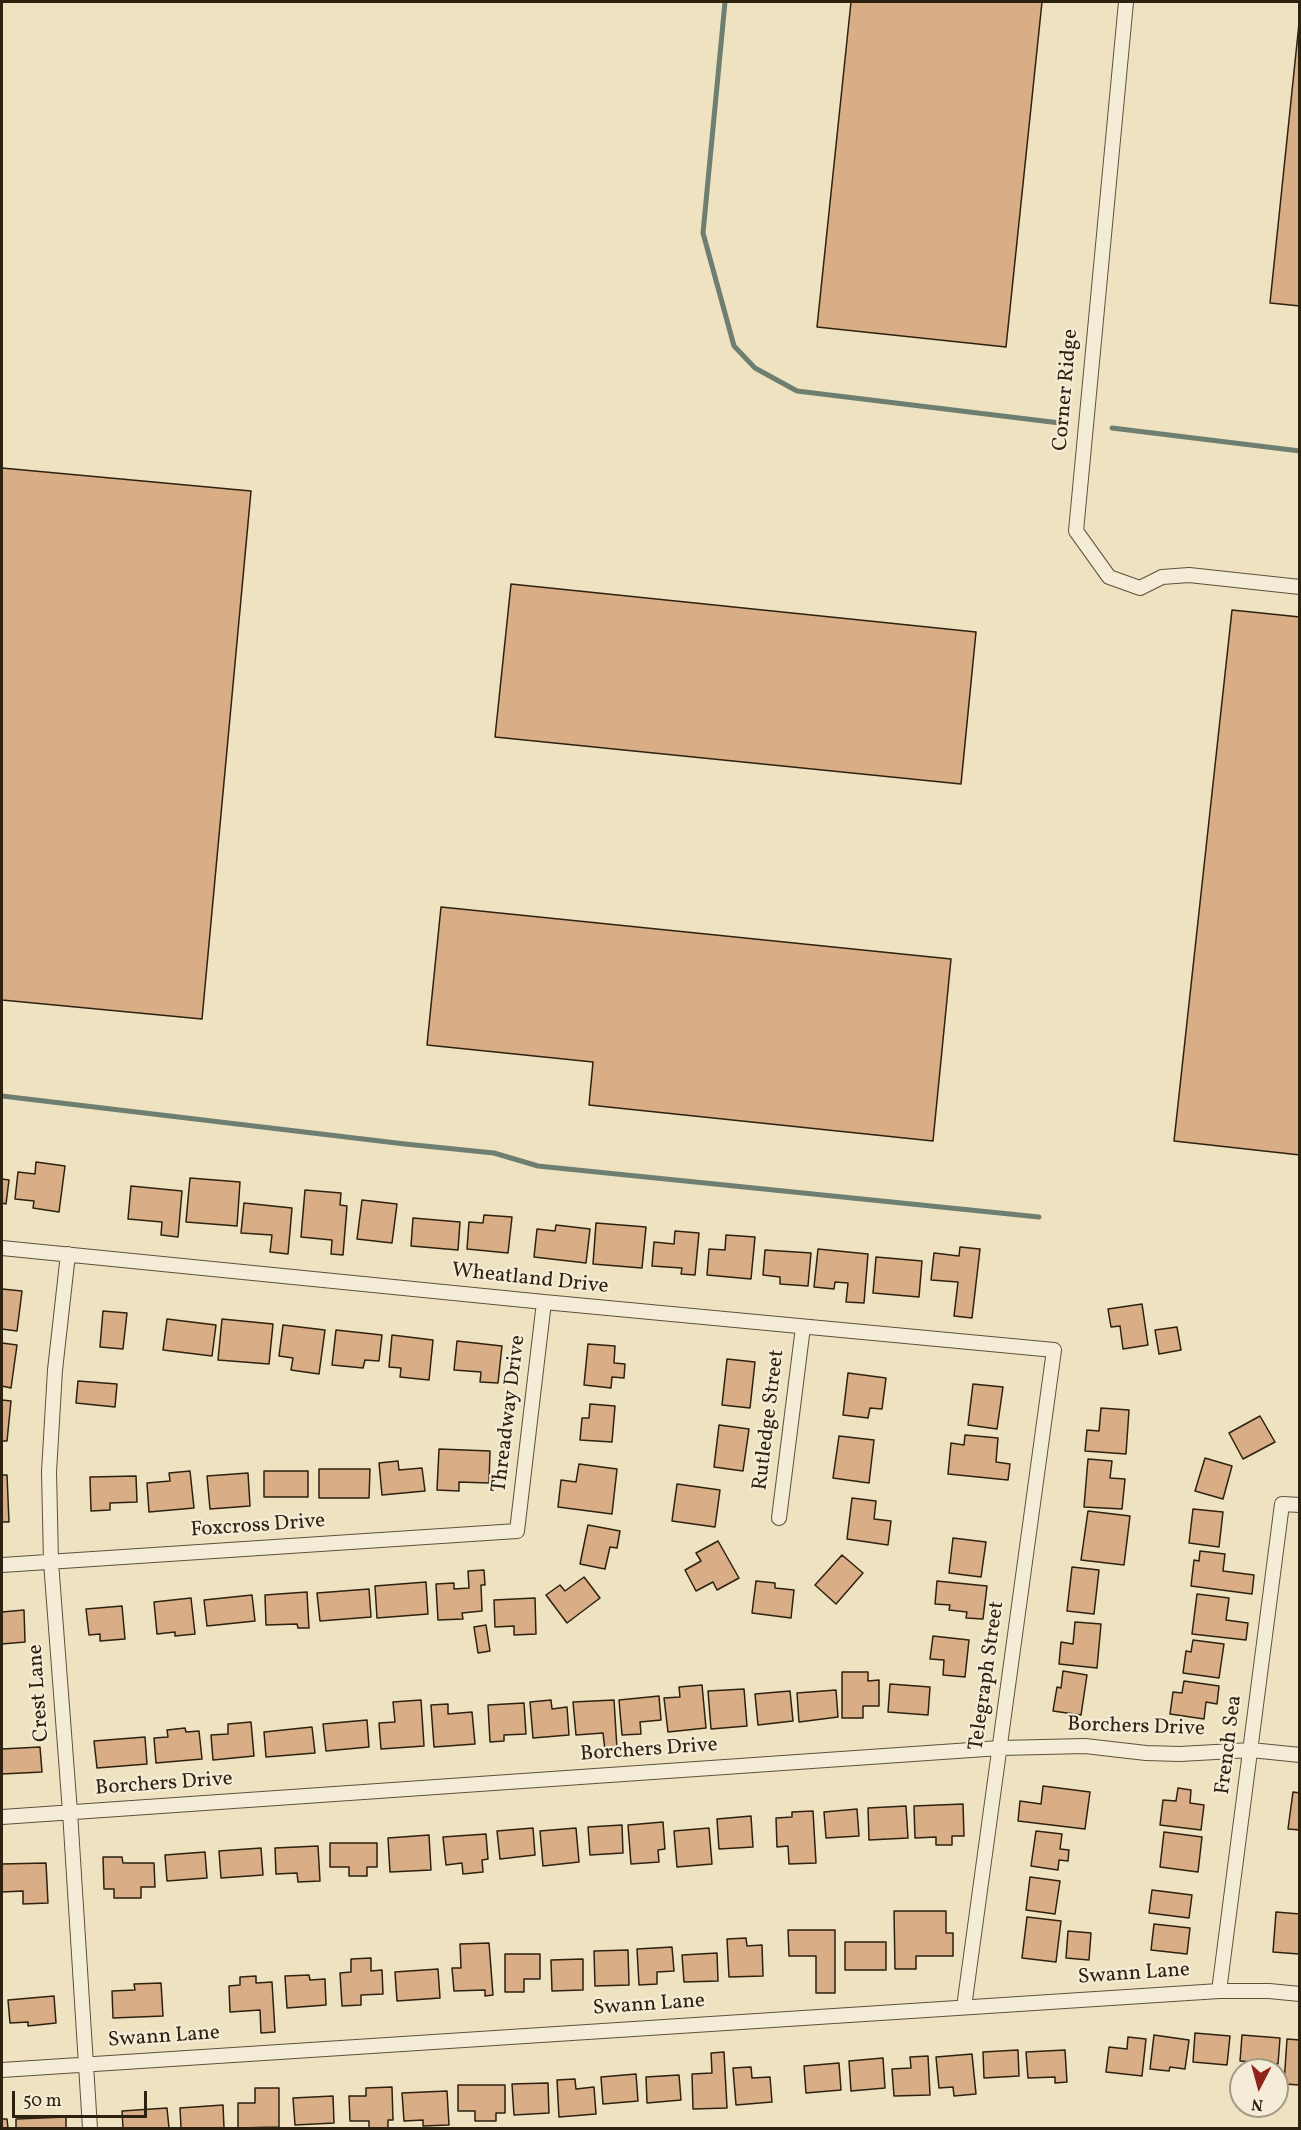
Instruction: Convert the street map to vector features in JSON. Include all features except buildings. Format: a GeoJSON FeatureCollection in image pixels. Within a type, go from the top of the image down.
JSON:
{"type":"FeatureCollection","features":[{"type":"Feature","properties":{"kind":"street","name":"Corner Ridge"},"geometry":{"type":"LineString","coordinates":[[1126,2],[1076,531],[1109,577],[1140,588],[1162,577],[1189,574],[1299,587]]}},
{"type":"Feature","properties":{"kind":"street","name":"Wheatland Drive"},"geometry":{"type":"LineString","coordinates":[[2,1248],[1054,1350]]}},
{"type":"Feature","properties":{"kind":"street","name":"Crest Lane"},"geometry":{"type":"LineString","coordinates":[[68,1254],[55,1370],[50,1472],[51,1562],[90,2128]]}},
{"type":"Feature","properties":{"kind":"street","name":"Threadway Drive"},"geometry":{"type":"LineString","coordinates":[[517,1531],[544,1302]]}},
{"type":"Feature","properties":{"kind":"street","name":"Rutledge Street"},"geometry":{"type":"LineString","coordinates":[[779,1518],[802,1327]]}},
{"type":"Feature","properties":{"kind":"street","name":"Telegraph Street"},"geometry":{"type":"LineString","coordinates":[[964,2007],[1054,1350]]}},
{"type":"Feature","properties":{"kind":"street","name":"French Sea"},"geometry":{"type":"LineString","coordinates":[[1219,1991],[1282,1504],[1299,1505]]}},
{"type":"Feature","properties":{"kind":"street","name":"Foxcross Drive"},"geometry":{"type":"LineString","coordinates":[[2,1565],[517,1531]]}},
{"type":"Feature","properties":{"kind":"street","name":"Borchers Drive"},"geometry":{"type":"LineString","coordinates":[[2,1817],[1000,1748],[1085,1746],[1146,1753],[1180,1754],[1251,1750],[1299,1755]]}},
{"type":"Feature","properties":{"kind":"street","name":"Swann Lane"},"geometry":{"type":"LineString","coordinates":[[2,2070],[1219,1991],[1269,1991],[1299,1994]]}},
{"type":"Feature","properties":{"kind":"waterway"},"geometry":{"type":"LineString","coordinates":[[725,2],[703,233],[734,346],[755,368],[797,391],[1060,423]]}},
{"type":"Feature","properties":{"kind":"waterway"},"geometry":{"type":"LineString","coordinates":[[1112,428],[1300,451]]}},
{"type":"Feature","properties":{"kind":"waterway"},"geometry":{"type":"LineString","coordinates":[[2,1096],[494,1153],[538,1166],[1039,1217]]}}]}
